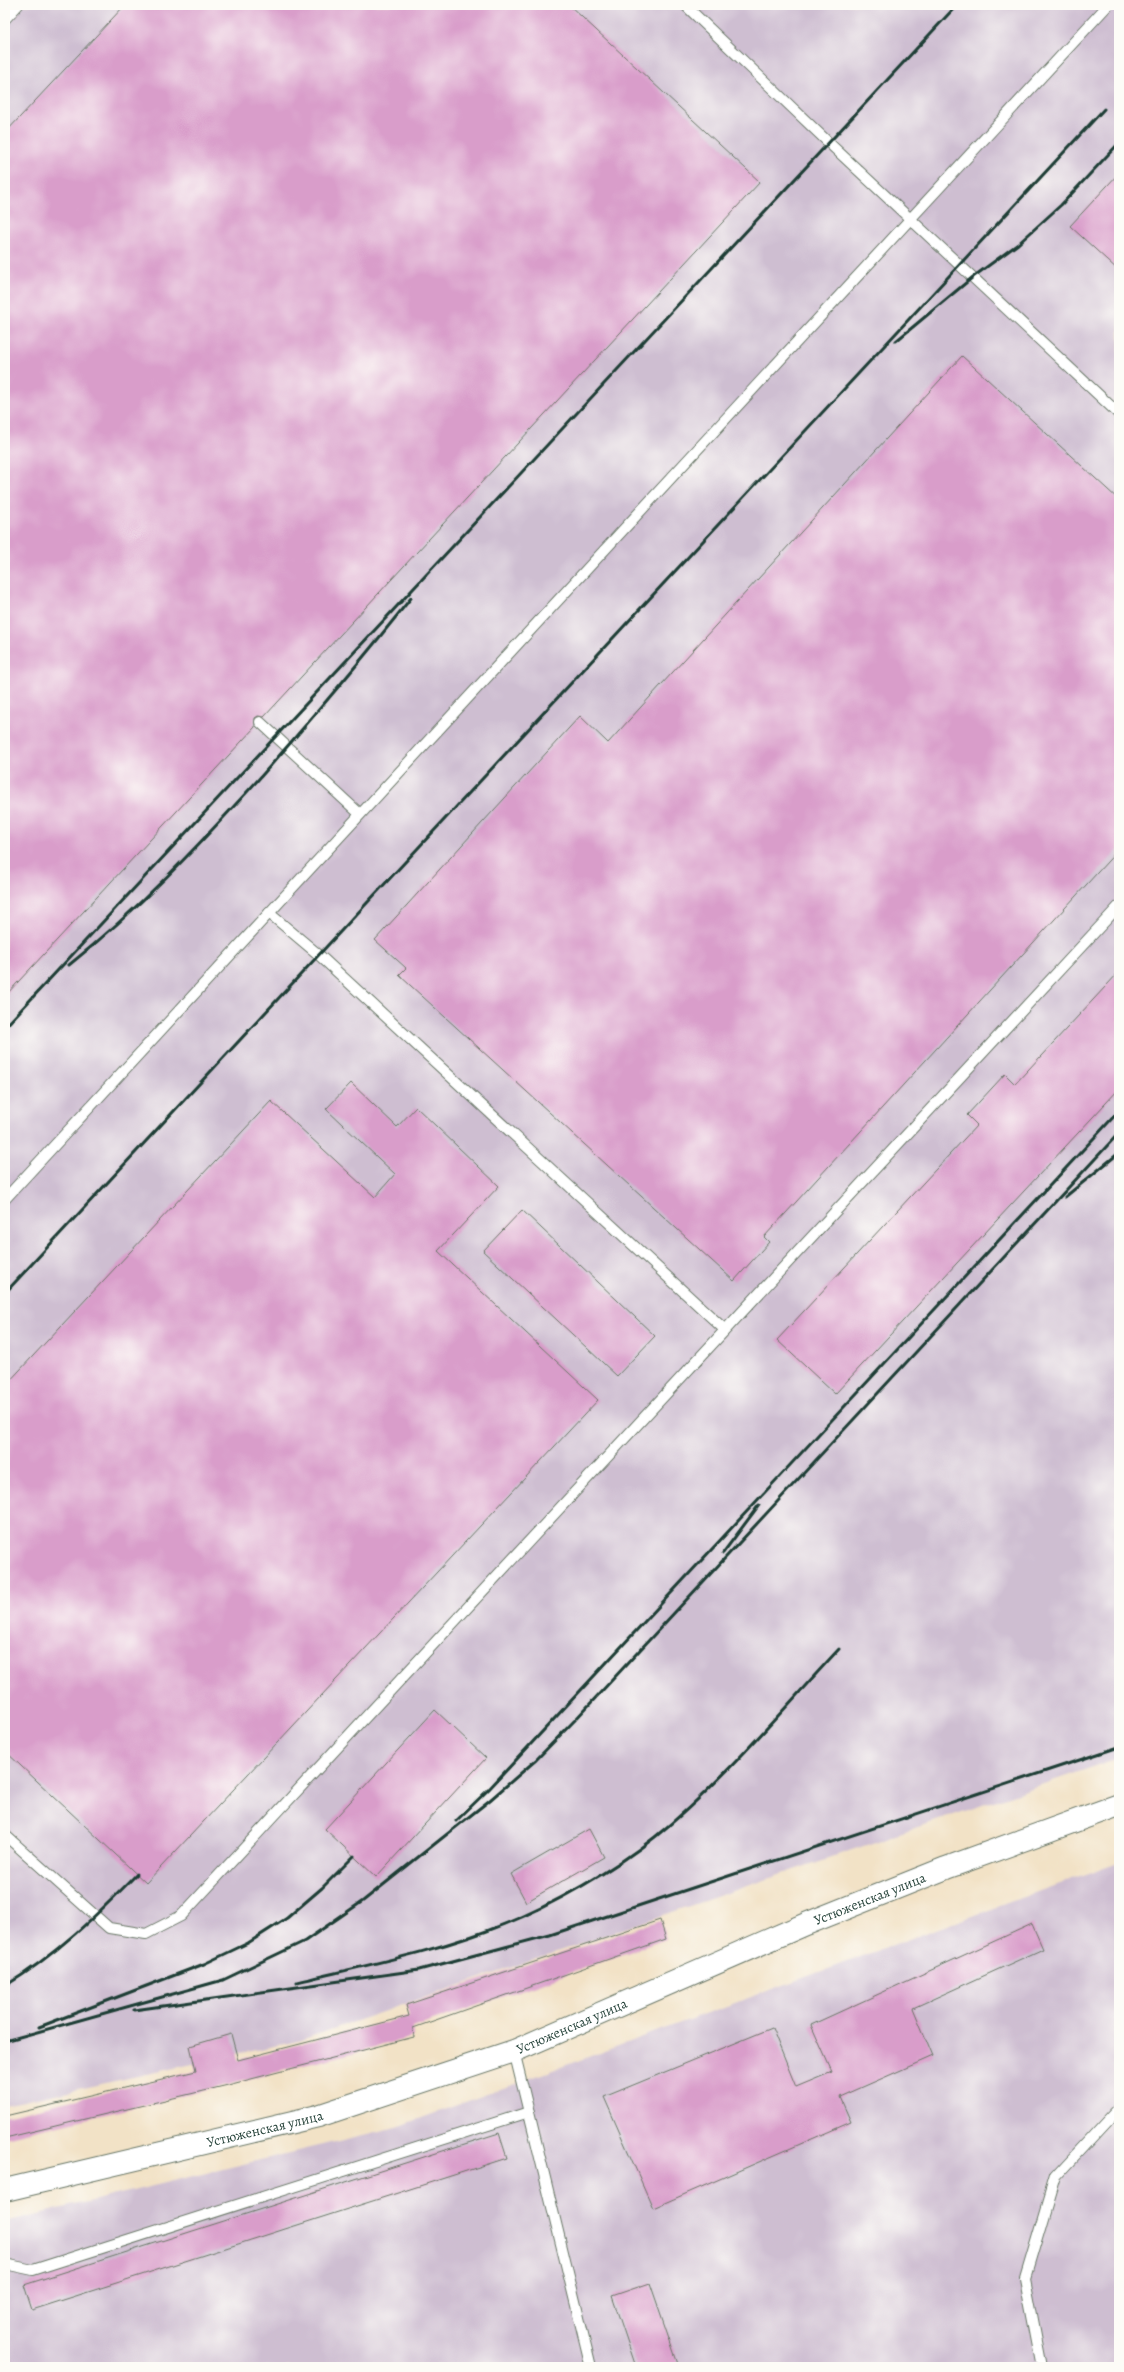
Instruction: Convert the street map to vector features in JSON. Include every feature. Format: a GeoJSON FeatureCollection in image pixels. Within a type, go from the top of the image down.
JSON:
{"type":"FeatureCollection","features":[{"type":"Feature","properties":{"kind":"main road","name":"Устюженская улица"},"geometry":{"type":"LineString","coordinates":[[5,2190],[318,2116],[514,2051],[806,1924],[946,1868],[1119,1805]]}},
{"type":"Feature","properties":{"kind":"lane"},"geometry":{"type":"LineString","coordinates":[[5,20],[18,5]]}},
{"type":"Feature","properties":{"kind":"lane"},"geometry":{"type":"LineString","coordinates":[[685,5],[1119,414]]}},
{"type":"Feature","properties":{"kind":"lane"},"geometry":{"type":"LineString","coordinates":[[5,1199],[1108,5]]}},
{"type":"Feature","properties":{"kind":"lane"},"geometry":{"type":"LineString","coordinates":[[260,722],[360,814]]}},
{"type":"Feature","properties":{"kind":"lane"},"geometry":{"type":"LineString","coordinates":[[5,1836],[109,1928],[146,1934],[181,1916],[724,1329],[1119,906]]}},
{"type":"Feature","properties":{"kind":"lane"},"geometry":{"type":"LineString","coordinates":[[269,913],[319,955],[724,1329]]}},
{"type":"Feature","properties":{"kind":"lane"},"geometry":{"type":"LineString","coordinates":[[514,2051],[591,2367]]}},
{"type":"Feature","properties":{"kind":"lane"},"geometry":{"type":"LineString","coordinates":[[1042,2367],[1026,2278],[1049,2199],[1056,2177],[1119,2108]]}},
{"type":"Feature","properties":{"kind":"lane"},"geometry":{"type":"LineString","coordinates":[[5,2264],[33,2270],[529,2112]]}},
{"type":"Feature","properties":{"kind":"shaded area"},"geometry":{"type":"Polygon","coordinates":[[[5,5],[1119,5],[1119,1758],[298,2041],[5,2105],[5,5]]]}},
{"type":"Feature","properties":{"kind":"shaded area"},"geometry":{"type":"Polygon","coordinates":[[[1119,1862],[1119,2367],[5,2367],[5,2222],[400,2126],[1119,1862]]]}},
{"type":"Feature","properties":{"kind":"building"},"geometry":{"type":"Polygon","coordinates":[[[125,5],[569,5],[760,182],[264,717],[258,716],[255,718],[255,727],[5,996],[5,133],[125,5]]]}},
{"type":"Feature","properties":{"kind":"building"},"geometry":{"type":"Polygon","coordinates":[[[1119,173],[1119,271],[1070,226],[1119,173]]]}},
{"type":"Feature","properties":{"kind":"building"},"geometry":{"type":"Polygon","coordinates":[[[962,356],[1119,500],[1119,849],[764,1237],[769,1242],[734,1281],[399,975],[406,968],[375,940],[580,716],[608,743],[962,356]]]}},
{"type":"Feature","properties":{"kind":"building"},"geometry":{"type":"Polygon","coordinates":[[[1119,972],[1119,1089],[835,1394],[777,1340],[977,1125],[967,1115],[1005,1074],[1015,1084],[1119,972]]]}},
{"type":"Feature","properties":{"kind":"building"},"geometry":{"type":"Polygon","coordinates":[[[351,1083],[397,1127],[416,1107],[499,1186],[438,1251],[598,1400],[146,1883],[5,1751],[5,1386],[271,1101],[375,1197],[395,1174],[326,1109],[351,1083]]]}},
{"type":"Feature","properties":{"kind":"building"},"geometry":{"type":"Polygon","coordinates":[[[522,1210],[655,1336],[617,1376],[483,1251],[522,1210]]]}},
{"type":"Feature","properties":{"kind":"building"},"geometry":{"type":"Polygon","coordinates":[[[435,1710],[486,1758],[376,1877],[325,1829],[435,1710]]]}},
{"type":"Feature","properties":{"kind":"building"},"geometry":{"type":"Polygon","coordinates":[[[589,1829],[604,1857],[526,1902],[511,1874],[589,1829]]]}},
{"type":"Feature","properties":{"kind":"building"},"geometry":{"type":"Polygon","coordinates":[[[660,1920],[666,1939],[413,2028],[414,2037],[224,2086],[5,2138],[5,2116],[196,2071],[190,2046],[231,2034],[238,2060],[409,2016],[406,2005],[660,1920]]]}},
{"type":"Feature","properties":{"kind":"building"},"geometry":{"type":"Polygon","coordinates":[[[1032,1924],[1043,1949],[913,2008],[933,2056],[840,2097],[851,2122],[653,2208],[604,2097],[772,2028],[796,2087],[832,2072],[811,2025],[1032,1924]]]}},
{"type":"Feature","properties":{"kind":"building"},"geometry":{"type":"Polygon","coordinates":[[[499,2133],[507,2158],[32,2310],[24,2285],[499,2133]]]}},
{"type":"Feature","properties":{"kind":"building"},"geometry":{"type":"Polygon","coordinates":[[[650,2283],[679,2367],[636,2367],[612,2296],[650,2283]]]}},
{"type":"Feature","properties":{"kind":"railway"},"geometry":{"type":"LineString","coordinates":[[5,1027],[957,5]]}},
{"type":"Feature","properties":{"kind":"railway"},"geometry":{"type":"LineString","coordinates":[[5,1293],[1104,109]]}},
{"type":"Feature","properties":{"kind":"railway"},"geometry":{"type":"LineString","coordinates":[[896,341],[973,277],[1018,244],[1061,205],[1119,143]]}},
{"type":"Feature","properties":{"kind":"railway"},"geometry":{"type":"LineString","coordinates":[[69,965],[119,922],[167,877],[257,781],[316,713],[411,598]]}},
{"type":"Feature","properties":{"kind":"railway"},"geometry":{"type":"LineString","coordinates":[[456,1821],[489,1789],[1119,1111]]}},
{"type":"Feature","properties":{"kind":"railway"},"geometry":{"type":"LineString","coordinates":[[5,2041],[223,1980],[305,1941],[363,1901],[490,1800],[536,1760],[575,1720],[1119,1133]]}},
{"type":"Feature","properties":{"kind":"railway"},"geometry":{"type":"LineString","coordinates":[[1065,1197],[1119,1153]]}},
{"type":"Feature","properties":{"kind":"railway"},"geometry":{"type":"LineString","coordinates":[[723,1553],[759,1505]]}},
{"type":"Feature","properties":{"kind":"railway"},"geometry":{"type":"LineString","coordinates":[[297,1982],[402,1957],[480,1934],[543,1907],[603,1874],[655,1837],[703,1794],[727,1771],[839,1649]]}},
{"type":"Feature","properties":{"kind":"railway"},"geometry":{"type":"LineString","coordinates":[[134,2010],[419,1970],[550,1935],[1119,1747]]}},
{"type":"Feature","properties":{"kind":"railway"},"geometry":{"type":"LineString","coordinates":[[39,2027],[204,1964],[248,1943],[287,1918],[322,1888],[354,1856]]}},
{"type":"Feature","properties":{"kind":"railway"},"geometry":{"type":"LineString","coordinates":[[5,1986],[24,1974],[75,1934],[137,1874]]}}]}
